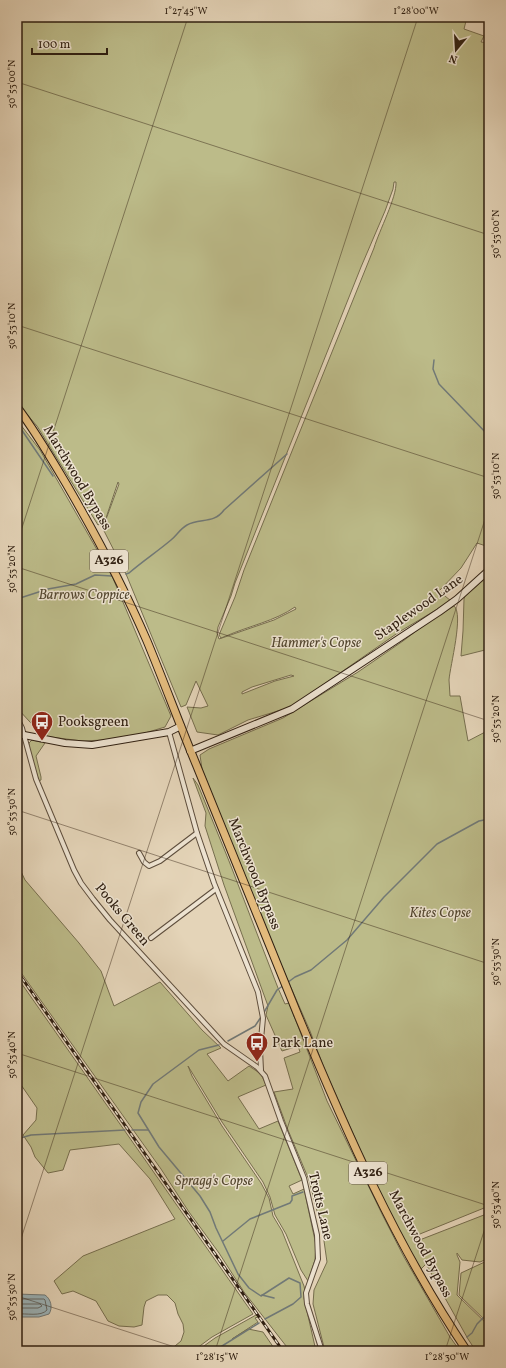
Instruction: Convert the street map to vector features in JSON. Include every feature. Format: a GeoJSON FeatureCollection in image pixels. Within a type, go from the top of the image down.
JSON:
{"type":"FeatureCollection","features":[{"type":"Feature","properties":{"kind":"main road","name":"Marchwood Bypass"},"geometry":{"type":"LineString","coordinates":[[17,407],[26,418],[55,464],[98,538],[122,586],[147,642],[190,751],[333,1099],[403,1245],[467,1351]]}},
{"type":"Feature","properties":{"kind":"street","name":"Staplewood Lane"},"geometry":{"type":"LineString","coordinates":[[190,751],[292,709],[439,612],[457,599],[489,570]]}},
{"type":"Feature","properties":{"kind":"street","name":"Pooks Green"},"geometry":{"type":"LineString","coordinates":[[17,718],[24,735],[36,779],[74,870],[81,883],[138,951],[224,1044],[261,1070]]}},
{"type":"Feature","properties":{"kind":"street"},"geometry":{"type":"LineString","coordinates":[[17,735],[72,744],[92,745],[169,732],[181,726]]}},
{"type":"Feature","properties":{"kind":"street"},"geometry":{"type":"LineString","coordinates":[[169,732],[197,833],[216,889],[258,992],[263,1018],[260,1050],[261,1070]]}},
{"type":"Feature","properties":{"kind":"street"},"geometry":{"type":"LineString","coordinates":[[139,853],[144,862],[149,866],[160,861],[197,833]]}},
{"type":"Feature","properties":{"kind":"street"},"geometry":{"type":"LineString","coordinates":[[151,938],[216,889]]}},
{"type":"Feature","properties":{"kind":"street","name":"Trotts Lane"},"geometry":{"type":"LineString","coordinates":[[261,1070],[265,1076],[280,1121],[304,1178],[317,1235],[318,1258],[306,1293],[307,1304],[322,1351]]}},
{"type":"Feature","properties":{"kind":"green space","name":"Hammer's Copse"},"geometry":{"type":"Polygon","coordinates":[[[17,17],[467,17],[464,29],[484,36],[481,42],[489,43],[489,547],[477,543],[461,568],[439,591],[451,601],[399,632],[291,707],[248,720],[218,735],[197,732],[187,707],[201,708],[208,706],[196,681],[186,705],[181,707],[126,574],[101,525],[105,522],[119,484],[118,482],[105,521],[98,525],[37,426],[18,404],[17,17]],[[394,182],[385,211],[361,267],[218,627],[217,633],[219,639],[274,620],[296,609],[295,607],[270,620],[221,638],[219,635],[374,248],[394,196],[396,182],[394,182]],[[291,675],[252,687],[242,692],[242,694],[275,681],[294,676],[291,675]]]}},
{"type":"Feature","properties":{"kind":"green space","name":"Barrows Coppice"},"geometry":{"type":"Polygon","coordinates":[[[17,420],[40,450],[112,576],[171,716],[165,727],[125,739],[82,741],[43,736],[17,708],[17,420]]]}},
{"type":"Feature","properties":{"kind":"green space"},"geometry":{"type":"Polygon","coordinates":[[[489,575],[489,649],[461,656],[465,596],[489,575]]]}},
{"type":"Feature","properties":{"kind":"green space","name":"Kites Copse"},"geometry":{"type":"Polygon","coordinates":[[[454,606],[457,611],[458,619],[456,641],[449,680],[450,696],[460,696],[468,741],[489,730],[489,1206],[415,1236],[417,1241],[489,1213],[489,1258],[480,1262],[462,1260],[457,1253],[460,1262],[457,1295],[489,1326],[489,1351],[476,1351],[426,1264],[421,1269],[408,1248],[374,1181],[271,942],[202,769],[200,755],[209,749],[283,718],[358,672],[428,622],[454,606]]]}},
{"type":"Feature","properties":{"kind":"green space"},"geometry":{"type":"Polygon","coordinates":[[[32,740],[45,743],[36,756],[41,777],[41,780],[39,781],[29,749],[29,743],[32,740]]]}},
{"type":"Feature","properties":{"kind":"green space"},"geometry":{"type":"Polygon","coordinates":[[[193,778],[198,785],[229,861],[278,988],[285,1004],[289,1003],[327,1101],[404,1257],[450,1337],[460,1351],[325,1351],[313,1304],[314,1290],[327,1262],[323,1234],[309,1180],[274,1092],[293,1089],[284,1058],[300,1052],[298,1046],[282,1051],[266,1015],[268,1006],[224,885],[205,826],[206,813],[193,778]]]}},
{"type":"Feature","properties":{"kind":"green space","name":"Spragg's Copse"},"geometry":{"type":"Polygon","coordinates":[[[17,863],[25,880],[101,971],[114,1006],[160,982],[202,1030],[221,1048],[207,1054],[228,1081],[249,1066],[261,1074],[266,1085],[238,1097],[259,1129],[278,1121],[302,1180],[289,1186],[293,1194],[304,1189],[316,1245],[315,1260],[308,1281],[301,1270],[286,1234],[275,1215],[270,1197],[263,1182],[222,1122],[188,1066],[192,1076],[222,1126],[261,1183],[269,1198],[273,1216],[282,1231],[304,1286],[304,1298],[316,1351],[290,1351],[244,1292],[161,1169],[17,967],[17,863]]]}},
{"type":"Feature","properties":{"kind":"green space"},"geometry":{"type":"Polygon","coordinates":[[[17,977],[253,1314],[212,1337],[193,1351],[169,1351],[181,1341],[184,1332],[183,1324],[175,1303],[167,1295],[158,1295],[146,1301],[142,1325],[134,1327],[119,1326],[108,1321],[96,1301],[73,1291],[62,1294],[54,1281],[83,1256],[175,1219],[150,1179],[119,1144],[70,1150],[63,1170],[48,1173],[35,1157],[31,1147],[23,1135],[36,1120],[37,1108],[17,1079],[17,977]]]}},
{"type":"Feature","properties":{"kind":"green space"},"geometry":{"type":"Polygon","coordinates":[[[489,1260],[489,1324],[459,1295],[461,1273],[489,1260]]]}},
{"type":"Feature","properties":{"kind":"green space"},"geometry":{"type":"Polygon","coordinates":[[[256,1315],[258,1317],[255,1318],[258,1322],[232,1339],[248,1329],[263,1332],[276,1351],[214,1351],[219,1347],[212,1351],[197,1351],[215,1338],[256,1315]]]}},
{"type":"Feature","properties":{"kind":"water"},"geometry":{"type":"Polygon","coordinates":[[[17,1294],[45,1295],[51,1304],[49,1314],[39,1317],[17,1317],[17,1294]]]}},
{"type":"Feature","properties":{"kind":"waterway"},"geometry":{"type":"LineString","coordinates":[[434,360],[433,369],[439,384],[489,436]]}},
{"type":"Feature","properties":{"kind":"waterway"},"geometry":{"type":"LineString","coordinates":[[17,423],[53,476]]}},
{"type":"Feature","properties":{"kind":"waterway"},"geometry":{"type":"LineString","coordinates":[[126,574],[166,544],[182,528],[192,523],[216,517],[287,454]]}},
{"type":"Feature","properties":{"kind":"waterway"},"geometry":{"type":"LineString","coordinates":[[17,599],[48,589],[76,584],[95,575],[112,576]]}},
{"type":"Feature","properties":{"kind":"waterway"},"geometry":{"type":"LineString","coordinates":[[287,983],[295,977],[311,970],[347,940],[384,897],[437,844],[479,821],[489,819]]}},
{"type":"Feature","properties":{"kind":"waterway"},"geometry":{"type":"LineString","coordinates":[[263,1014],[277,990],[284,985]]}},
{"type":"Feature","properties":{"kind":"waterway"},"geometry":{"type":"LineString","coordinates":[[228,1041],[255,1026],[261,1017]]}},
{"type":"Feature","properties":{"kind":"waterway"},"geometry":{"type":"LineString","coordinates":[[219,1045],[199,1050],[153,1084],[141,1102],[138,1113],[159,1147],[200,1196],[210,1212],[238,1274],[249,1288],[261,1296],[289,1278],[300,1283],[301,1297],[293,1304],[265,1319]]}},
{"type":"Feature","properties":{"kind":"waterway"},"geometry":{"type":"LineString","coordinates":[[17,1139],[31,1135],[125,1130]]}},
{"type":"Feature","properties":{"kind":"waterway"},"geometry":{"type":"LineString","coordinates":[[132,1130],[148,1130]]}},
{"type":"Feature","properties":{"kind":"waterway"},"geometry":{"type":"LineString","coordinates":[[223,1241],[250,1219],[290,1203],[292,1196],[303,1192]]}},
{"type":"Feature","properties":{"kind":"waterway"},"geometry":{"type":"LineString","coordinates":[[262,1295],[274,1298]]}},
{"type":"Feature","properties":{"kind":"waterway"},"geometry":{"type":"LineString","coordinates":[[467,1337],[489,1312]]}},
{"type":"Feature","properties":{"kind":"waterway"},"geometry":{"type":"LineString","coordinates":[[214,1351],[259,1323]]}},
{"type":"Feature","properties":{"kind":"railway"},"geometry":{"type":"LineString","coordinates":[[17,971],[283,1351]]}},
{"type":"Feature","properties":{"kind":"place","name":"Pooksgreen"},"geometry":{"type":"Point","coordinates":[42,742]}},
{"type":"Feature","properties":{"kind":"place","name":"Park Lane"},"geometry":{"type":"Point","coordinates":[257,1062]}}]}
